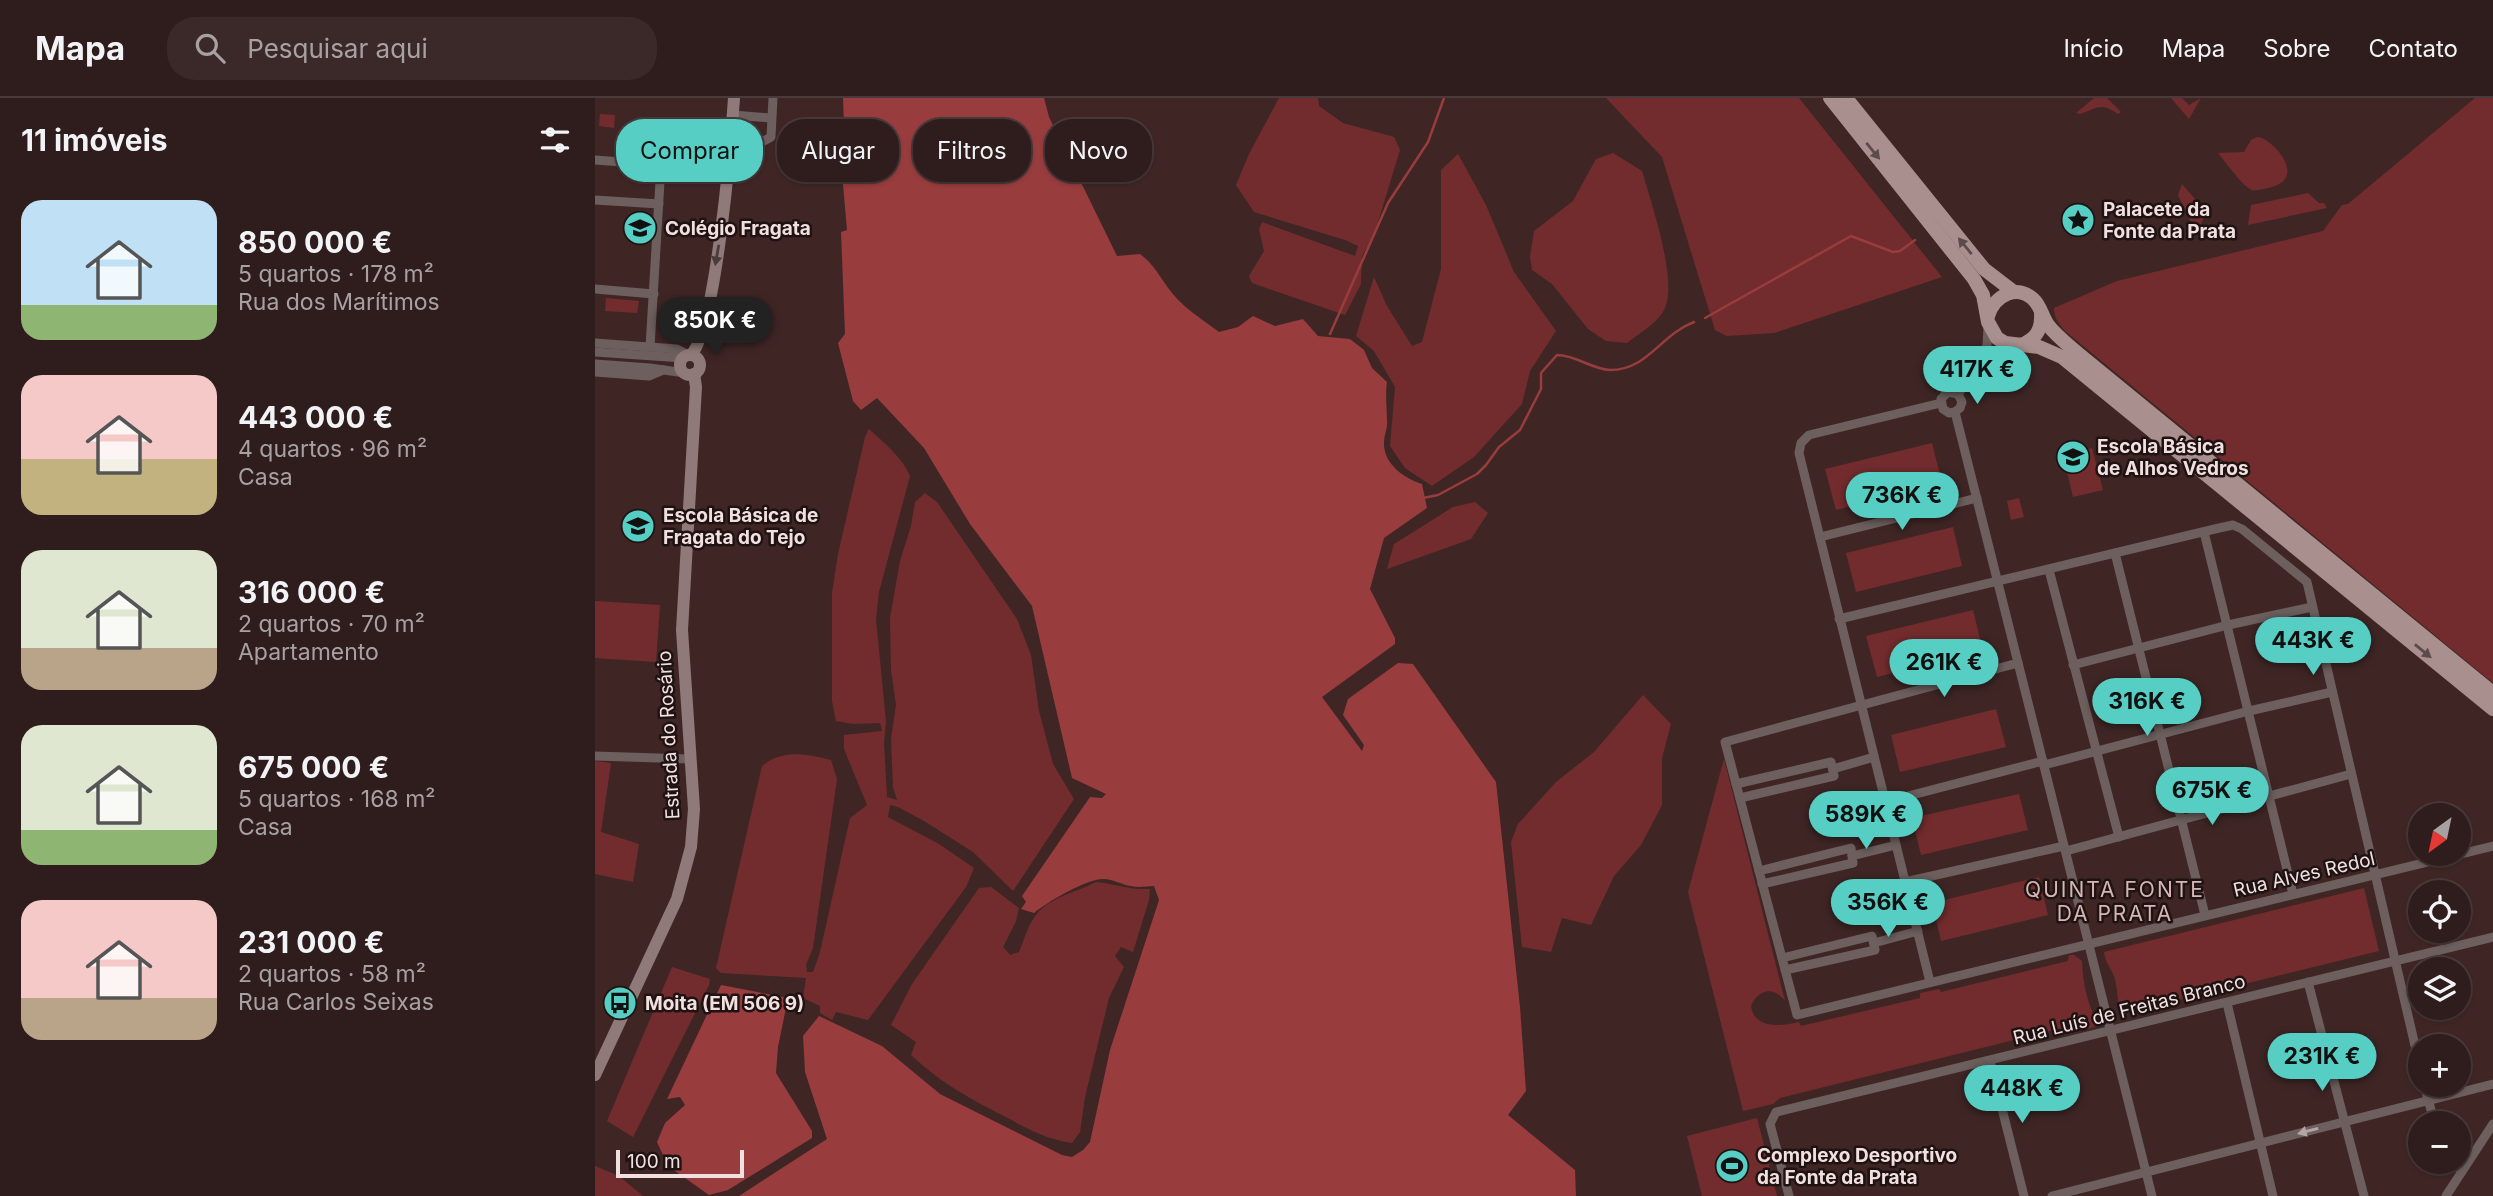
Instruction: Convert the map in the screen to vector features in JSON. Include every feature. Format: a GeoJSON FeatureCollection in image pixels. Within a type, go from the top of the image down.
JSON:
{"type":"FeatureCollection","features":[{"type":"Feature","properties":{"kind":"main road"},"geometry":{"type":"LineString","coordinates":[[1830,98],[1974,279],[1983,295],[1988,319],[1997,338],[2017,345],[2039,347],[2062,356],[2493,709]]}},
{"type":"Feature","properties":{"kind":"main road"},"geometry":{"type":"LineString","coordinates":[[1846,98],[1984,269],[2014,292],[2028,296],[2036,302],[2049,327],[2081,356],[2493,693]]}},
{"type":"Feature","properties":{"kind":"main road"},"geometry":{"type":"LineString","coordinates":[[1988,319],[1997,299],[2014,292]]}},
{"type":"Feature","properties":{"kind":"main road"},"geometry":{"type":"LineString","coordinates":[[2017,345],[2028,342],[2039,330],[2041,314]]}},
{"type":"Feature","properties":{"kind":"street"},"geometry":{"type":"LineString","coordinates":[[733,119],[734,98]]}},
{"type":"Feature","properties":{"kind":"street"},"geometry":{"type":"LineString","coordinates":[[763,141],[771,138],[773,98]]}},
{"type":"Feature","properties":{"kind":"street"},"geometry":{"type":"LineString","coordinates":[[733,115],[770,118]]}},
{"type":"Feature","properties":{"kind":"street"},"geometry":{"type":"LineString","coordinates":[[595,160],[661,165],[650,347]]}},
{"type":"Feature","properties":{"kind":"street"},"geometry":{"type":"LineString","coordinates":[[595,352],[687,356],[699,343],[718,246],[725,182]]}},
{"type":"Feature","properties":{"kind":"street"},"geometry":{"type":"LineString","coordinates":[[595,200],[659,204]]}},
{"type":"Feature","properties":{"kind":"street"},"geometry":{"type":"LineString","coordinates":[[595,289],[654,294]]}},
{"type":"Feature","properties":{"kind":"street"},"geometry":{"type":"LineString","coordinates":[[1958,394],[1981,363],[1987,345],[1988,319]]}},
{"type":"Feature","properties":{"kind":"street"},"geometry":{"type":"LineString","coordinates":[[595,343],[677,349],[687,356]]}},
{"type":"Feature","properties":{"kind":"street"},"geometry":{"type":"LineString","coordinates":[[1981,363],[2017,345]]}},
{"type":"Feature","properties":{"kind":"street","name":"Estrada do Rosário"},"geometry":{"type":"LineString","coordinates":[[595,1075],[677,900],[691,847],[694,809],[682,630],[696,387],[689,373],[699,369],[699,362],[687,356]]}},
{"type":"Feature","properties":{"kind":"street"},"geometry":{"type":"LineString","coordinates":[[595,364],[689,373]]}},
{"type":"Feature","properties":{"kind":"street"},"geometry":{"type":"LineString","coordinates":[[595,372],[649,376],[663,370]]}},
{"type":"Feature","properties":{"kind":"street"},"geometry":{"type":"LineString","coordinates":[[1930,982],[1802,471],[1799,448],[1809,435],[1941,402],[1945,394],[1951,392],[1958,394],[1962,402],[1955,412],[1945,411],[1941,402]]}},
{"type":"Feature","properties":{"kind":"street"},"geometry":{"type":"LineString","coordinates":[[1955,412],[2152,1196]]}},
{"type":"Feature","properties":{"kind":"street"},"geometry":{"type":"LineString","coordinates":[[1819,537],[1977,498]]}},
{"type":"Feature","properties":{"kind":"street"},"geometry":{"type":"LineString","coordinates":[[1839,620],[2233,525],[2242,529],[2307,582],[2412,1034]]}},
{"type":"Feature","properties":{"kind":"street"},"geometry":{"type":"LineString","coordinates":[[2204,532],[2293,894]]}},
{"type":"Feature","properties":{"kind":"street"},"geometry":{"type":"LineString","coordinates":[[2115,553],[2205,915]]}},
{"type":"Feature","properties":{"kind":"street"},"geometry":{"type":"LineString","coordinates":[[2049,570],[2119,837]]}},
{"type":"Feature","properties":{"kind":"street"},"geometry":{"type":"LineString","coordinates":[[2073,665],[2228,625],[2312,607]]}},
{"type":"Feature","properties":{"kind":"street"},"geometry":{"type":"LineString","coordinates":[[1782,958],[1872,936],[1875,950],[1785,970],[1725,742],[2018,663]]}},
{"type":"Feature","properties":{"kind":"street"},"geometry":{"type":"LineString","coordinates":[[1885,802],[2332,692]]}},
{"type":"Feature","properties":{"kind":"street"},"geometry":{"type":"LineString","coordinates":[[595,756],[690,759]]}},
{"type":"Feature","properties":{"kind":"street"},"geometry":{"type":"LineString","coordinates":[[1833,769],[1874,757]]}},
{"type":"Feature","properties":{"kind":"street"},"geometry":{"type":"LineString","coordinates":[[1736,784],[1831,762],[1834,776],[1740,797]]}},
{"type":"Feature","properties":{"kind":"street"},"geometry":{"type":"LineString","coordinates":[[1905,882],[2119,837],[2351,774]]}},
{"type":"Feature","properties":{"kind":"street"},"geometry":{"type":"LineString","coordinates":[[1852,856],[1896,845]]}},
{"type":"Feature","properties":{"kind":"street","name":"Rua Alves Redol"},"geometry":{"type":"LineString","coordinates":[[1785,970],[1797,1015],[2493,846]]}},
{"type":"Feature","properties":{"kind":"street"},"geometry":{"type":"LineString","coordinates":[[1759,872],[1851,848],[1853,863],[1762,884]]}},
{"type":"Feature","properties":{"kind":"street"},"geometry":{"type":"LineString","coordinates":[[1874,943],[1917,931]]}},
{"type":"Feature","properties":{"kind":"street","name":"Rua Luís de Freitas Branco"},"geometry":{"type":"LineString","coordinates":[[1789,1196],[1770,1124],[1776,1112],[2493,937]]}},
{"type":"Feature","properties":{"kind":"street"},"geometry":{"type":"LineString","coordinates":[[2308,982],[2364,1196]]}},
{"type":"Feature","properties":{"kind":"street"},"geometry":{"type":"LineString","coordinates":[[2227,1003],[2273,1196]]}},
{"type":"Feature","properties":{"kind":"street"},"geometry":{"type":"LineString","coordinates":[[1990,1061],[2024,1196]]}},
{"type":"Feature","properties":{"kind":"street"},"geometry":{"type":"LineString","coordinates":[[2052,1196],[2493,1084]]}},
{"type":"Feature","properties":{"kind":"street"},"geometry":{"type":"LineString","coordinates":[[2427,1097],[2431,1111]]}},
{"type":"Feature","properties":{"kind":"street"},"geometry":{"type":"LineString","coordinates":[[2471,1158],[2493,1125]]}},
{"type":"Feature","properties":{"kind":"street"},"geometry":{"type":"LineString","coordinates":[[2446,1196],[2460,1174]]}},
{"type":"Feature","properties":{"kind":"shaded area"},"geometry":{"type":"Polygon","coordinates":[[[843,98],[1044,98],[1050,119],[1045,119],[1045,182],[1081,182],[1117,256],[1140,254],[1177,299],[1219,332],[1238,327],[1253,316],[1275,326],[1303,319],[1318,336],[1350,339],[1364,350],[1372,368],[1387,382],[1387,424],[1384,439],[1387,457],[1396,469],[1422,484],[1427,508],[1384,538],[1370,589],[1395,638],[1395,644],[1322,697],[1362,751],[1364,745],[1343,715],[1348,699],[1398,663],[1413,664],[1496,782],[1520,1007],[1526,1091],[1508,1115],[1575,1170],[1576,1196],[739,1196],[827,1139],[805,1072],[803,1036],[819,1016],[882,1046],[940,1094],[1062,1155],[1072,1157],[1083,1150],[1090,1142],[1110,1050],[1159,900],[1154,886],[1134,887],[1104,879],[1078,886],[1034,913],[1021,909],[1026,902],[1022,896],[1090,797],[1102,798],[1106,794],[1072,778],[1032,606],[970,524],[924,448],[877,398],[861,410],[853,401],[838,343],[845,334],[841,232],[847,230],[843,182],[899,182],[899,119],[844,119],[843,98]]]}},
{"type":"Feature","properties":{"kind":"shaded area"},"geometry":{"type":"Polygon","coordinates":[[[1279,98],[1318,98],[1319,106],[1343,123],[1394,137],[1400,150],[1374,235],[1362,256],[1361,284],[1345,315],[1252,283],[1249,276],[1264,251],[1259,229],[1262,222],[1355,256],[1358,246],[1254,212],[1236,185],[1279,98]]]}},
{"type":"Feature","properties":{"kind":"shaded area"},"geometry":{"type":"Polygon","coordinates":[[[1606,98],[1799,98],[1942,277],[1774,333],[1727,336],[1715,330],[1662,157],[1606,98]]]}},
{"type":"Feature","properties":{"kind":"shaded area"},"geometry":{"type":"Polygon","coordinates":[[[2094,98],[2107,98],[2121,112],[2118,114],[2103,107],[2076,113],[2094,98]]]}},
{"type":"Feature","properties":{"kind":"shaded area"},"geometry":{"type":"Polygon","coordinates":[[[2171,98],[2182,98],[2189,105],[2201,98],[2189,119],[2171,98]]]}},
{"type":"Feature","properties":{"kind":"shaded area"},"geometry":{"type":"Polygon","coordinates":[[[2475,98],[2493,98],[2493,683],[2065,331],[2056,318],[2054,308],[2117,281],[2323,231],[2342,205],[2348,204],[2475,98]]]}},
{"type":"Feature","properties":{"kind":"shaded area"},"geometry":{"type":"Polygon","coordinates":[[[600,114],[615,115],[614,128],[599,126],[600,114]]]}},
{"type":"Feature","properties":{"kind":"shaded area"},"geometry":{"type":"Polygon","coordinates":[[[2257,137],[2279,151],[2287,169],[2286,177],[2280,184],[2254,190],[2243,184],[2218,153],[2244,152],[2251,140],[2257,137]]]}},
{"type":"Feature","properties":{"kind":"shaded area"},"geometry":{"type":"Polygon","coordinates":[[[1613,153],[1642,171],[1661,238],[1668,276],[1664,311],[1650,326],[1627,343],[1606,341],[1588,329],[1552,284],[1532,270],[1530,257],[1534,231],[1573,201],[1596,159],[1613,153]]]}},
{"type":"Feature","properties":{"kind":"shaded area"},"geometry":{"type":"Polygon","coordinates":[[[1458,154],[1486,205],[1514,272],[1556,331],[1530,371],[1522,404],[1474,457],[1432,486],[1405,468],[1390,446],[1395,387],[1374,351],[1356,336],[1374,277],[1387,306],[1412,346],[1422,342],[1441,269],[1441,170],[1458,154]]]}},
{"type":"Feature","properties":{"kind":"shaded area"},"geometry":{"type":"Polygon","coordinates":[[[2182,184],[2206,212],[2197,235],[2178,195],[2182,184]]]}},
{"type":"Feature","properties":{"kind":"shaded area"},"geometry":{"type":"Polygon","coordinates":[[[2308,193],[2327,208],[2248,225],[2251,205],[2308,193]]]}},
{"type":"Feature","properties":{"kind":"shaded area"},"geometry":{"type":"Polygon","coordinates":[[[606,298],[639,301],[637,313],[605,311],[606,298]]]}},
{"type":"Feature","properties":{"kind":"shaded area"},"geometry":{"type":"Polygon","coordinates":[[[869,429],[897,456],[910,476],[879,592],[876,619],[886,722],[884,743],[887,797],[897,800],[893,787],[891,739],[896,705],[891,670],[890,618],[900,561],[915,502],[925,493],[937,502],[1017,619],[1031,655],[1039,711],[1053,764],[1074,799],[1013,891],[973,852],[924,821],[890,805],[888,817],[939,844],[974,868],[966,887],[868,1020],[836,1012],[832,1020],[820,1013],[820,1006],[803,998],[806,978],[721,973],[716,968],[762,766],[786,755],[813,756],[831,760],[837,779],[813,948],[806,965],[807,972],[813,972],[820,952],[850,818],[867,805],[844,749],[844,735],[882,731],[880,723],[853,724],[836,721],[832,701],[832,593],[838,554],[869,429]]]}},
{"type":"Feature","properties":{"kind":"shaded area"},"geometry":{"type":"Polygon","coordinates":[[[1932,443],[1942,483],[1836,510],[1825,469],[1932,443]]]}},
{"type":"Feature","properties":{"kind":"shaded area"},"geometry":{"type":"Polygon","coordinates":[[[2092,448],[2103,490],[2073,497],[2063,455],[2092,448]]]}},
{"type":"Feature","properties":{"kind":"shaded area"},"geometry":{"type":"Polygon","coordinates":[[[2019,498],[2024,517],[2011,520],[2007,501],[2019,498]]]}},
{"type":"Feature","properties":{"kind":"shaded area"},"geometry":{"type":"Polygon","coordinates":[[[1475,502],[1488,513],[1471,539],[1387,569],[1394,544],[1453,507],[1475,502]]]}},
{"type":"Feature","properties":{"kind":"shaded area"},"geometry":{"type":"Polygon","coordinates":[[[1953,527],[1962,566],[1856,592],[1846,553],[1953,527]]]}},
{"type":"Feature","properties":{"kind":"shaded area"},"geometry":{"type":"Polygon","coordinates":[[[595,601],[660,605],[656,662],[595,658],[595,601]]]}},
{"type":"Feature","properties":{"kind":"shaded area"},"geometry":{"type":"Polygon","coordinates":[[[1973,610],[1983,651],[1877,677],[1866,636],[1973,610]]]}},
{"type":"Feature","properties":{"kind":"shaded area"},"geometry":{"type":"Polygon","coordinates":[[[1643,695],[1671,724],[1662,758],[1662,805],[1641,845],[1614,876],[1591,925],[1562,918],[1551,952],[1522,947],[1511,842],[1518,824],[1556,782],[1594,752],[1643,695]]]}},
{"type":"Feature","properties":{"kind":"shaded area"},"geometry":{"type":"Polygon","coordinates":[[[1996,709],[2006,747],[1900,772],[1891,735],[1996,709]]]}},
{"type":"Feature","properties":{"kind":"shaded area"},"geometry":{"type":"Polygon","coordinates":[[[1724,759],[1785,1001],[1771,992],[1762,993],[1754,1000],[1751,1006],[1753,1014],[1763,1023],[1785,1025],[1799,1022],[1801,1026],[1920,998],[1920,993],[1939,989],[1941,992],[2068,961],[2069,955],[2074,955],[2082,961],[2086,993],[2097,1022],[2096,1026],[2088,1029],[2082,1023],[1780,1098],[1773,1104],[1743,1111],[1688,892],[1724,759]]]}},
{"type":"Feature","properties":{"kind":"shaded area"},"geometry":{"type":"Polygon","coordinates":[[[595,761],[611,763],[601,832],[639,844],[633,882],[595,874],[595,761]]]}},
{"type":"Feature","properties":{"kind":"shaded area"},"geometry":{"type":"Polygon","coordinates":[[[2019,794],[2028,830],[1921,855],[1912,818],[2019,794]]]}},
{"type":"Feature","properties":{"kind":"shaded area"},"geometry":{"type":"Polygon","coordinates":[[[2039,877],[2048,915],[1941,941],[1932,903],[2039,877]]]}},
{"type":"Feature","properties":{"kind":"shaded area"},"geometry":{"type":"Polygon","coordinates":[[[1096,882],[1150,889],[1149,900],[1133,952],[1121,947],[1115,956],[1124,967],[1109,998],[1085,1097],[1080,1132],[1072,1143],[1031,1130],[956,1090],[911,1055],[916,1042],[891,1025],[912,984],[979,888],[991,887],[1019,908],[1016,921],[1003,947],[1010,955],[1019,952],[1031,923],[1042,909],[1056,899],[1096,882]]]}},
{"type":"Feature","properties":{"kind":"shaded area"},"geometry":{"type":"Polygon","coordinates":[[[2364,888],[2379,951],[2122,1014],[2115,979],[2104,952],[2364,888]]]}},
{"type":"Feature","properties":{"kind":"shaded area"},"geometry":{"type":"Polygon","coordinates":[[[672,967],[710,979],[709,985],[633,1137],[607,1121],[672,967]]]}},
{"type":"Feature","properties":{"kind":"shaded area"},"geometry":{"type":"Polygon","coordinates":[[[721,985],[788,998],[778,1047],[776,1073],[812,1131],[812,1138],[728,1190],[709,1195],[668,1166],[657,1142],[665,1123],[685,1105],[680,1097],[667,1099],[721,985]]]}},
{"type":"Feature","properties":{"kind":"shaded area","name":"Complexo Desportivo da Fonte da Prata"},"geometry":{"type":"Polygon","coordinates":[[[1757,1118],[1777,1196],[1702,1196],[1687,1136],[1757,1118]]]}},
{"type":"Feature","properties":{"kind":"shaded area"},"geometry":{"type":"Polygon","coordinates":[[[595,1166],[619,1176],[643,1196],[595,1196],[595,1166]]]}},
{"type":"Feature","properties":{"kind":"waterway"},"geometry":{"type":"LineString","coordinates":[[1330,334],[1388,203],[1428,142],[1444,98]]}},
{"type":"Feature","properties":{"kind":"waterway"},"geometry":{"type":"LineString","coordinates":[[1705,318],[1851,236],[1893,252],[1900,251],[1915,240]]}},
{"type":"Feature","properties":{"kind":"waterway"},"geometry":{"type":"LineString","coordinates":[[1423,498],[1438,495],[1477,474],[1499,447],[1520,430],[1541,389],[1541,373],[1557,355],[1571,357],[1603,369],[1623,368],[1644,358],[1672,335],[1694,322]]}},
{"type":"Feature","properties":{"kind":"place","name":"Palacete da Fonte da Prata"},"geometry":{"type":"Point","coordinates":[2078,220]}},
{"type":"Feature","properties":{"kind":"place","name":"Colégio Fragata"},"geometry":{"type":"Point","coordinates":[640,228]}},
{"type":"Feature","properties":{"kind":"place","name":"Escola Básica de Alhos Vedros"},"geometry":{"type":"Point","coordinates":[2073,457]}},
{"type":"Feature","properties":{"kind":"place","name":"Escola Básica de Fragata do Tejo"},"geometry":{"type":"Point","coordinates":[638,526]}},
{"type":"Feature","properties":{"kind":"place","name":"Moita (EM 506 9)"},"geometry":{"type":"Point","coordinates":[620,1003]}},
{"type":"Feature","properties":{"kind":"place","name":"Complexo Desportivo da Fonte da Prata"},"geometry":{"type":"Point","coordinates":[1732,1166]}},
{"type":"Feature","properties":{"kind":"district","name":"QUINTA FONTE DA PRATA"},"geometry":{"type":"Point","coordinates":[2115,902]}}]}
